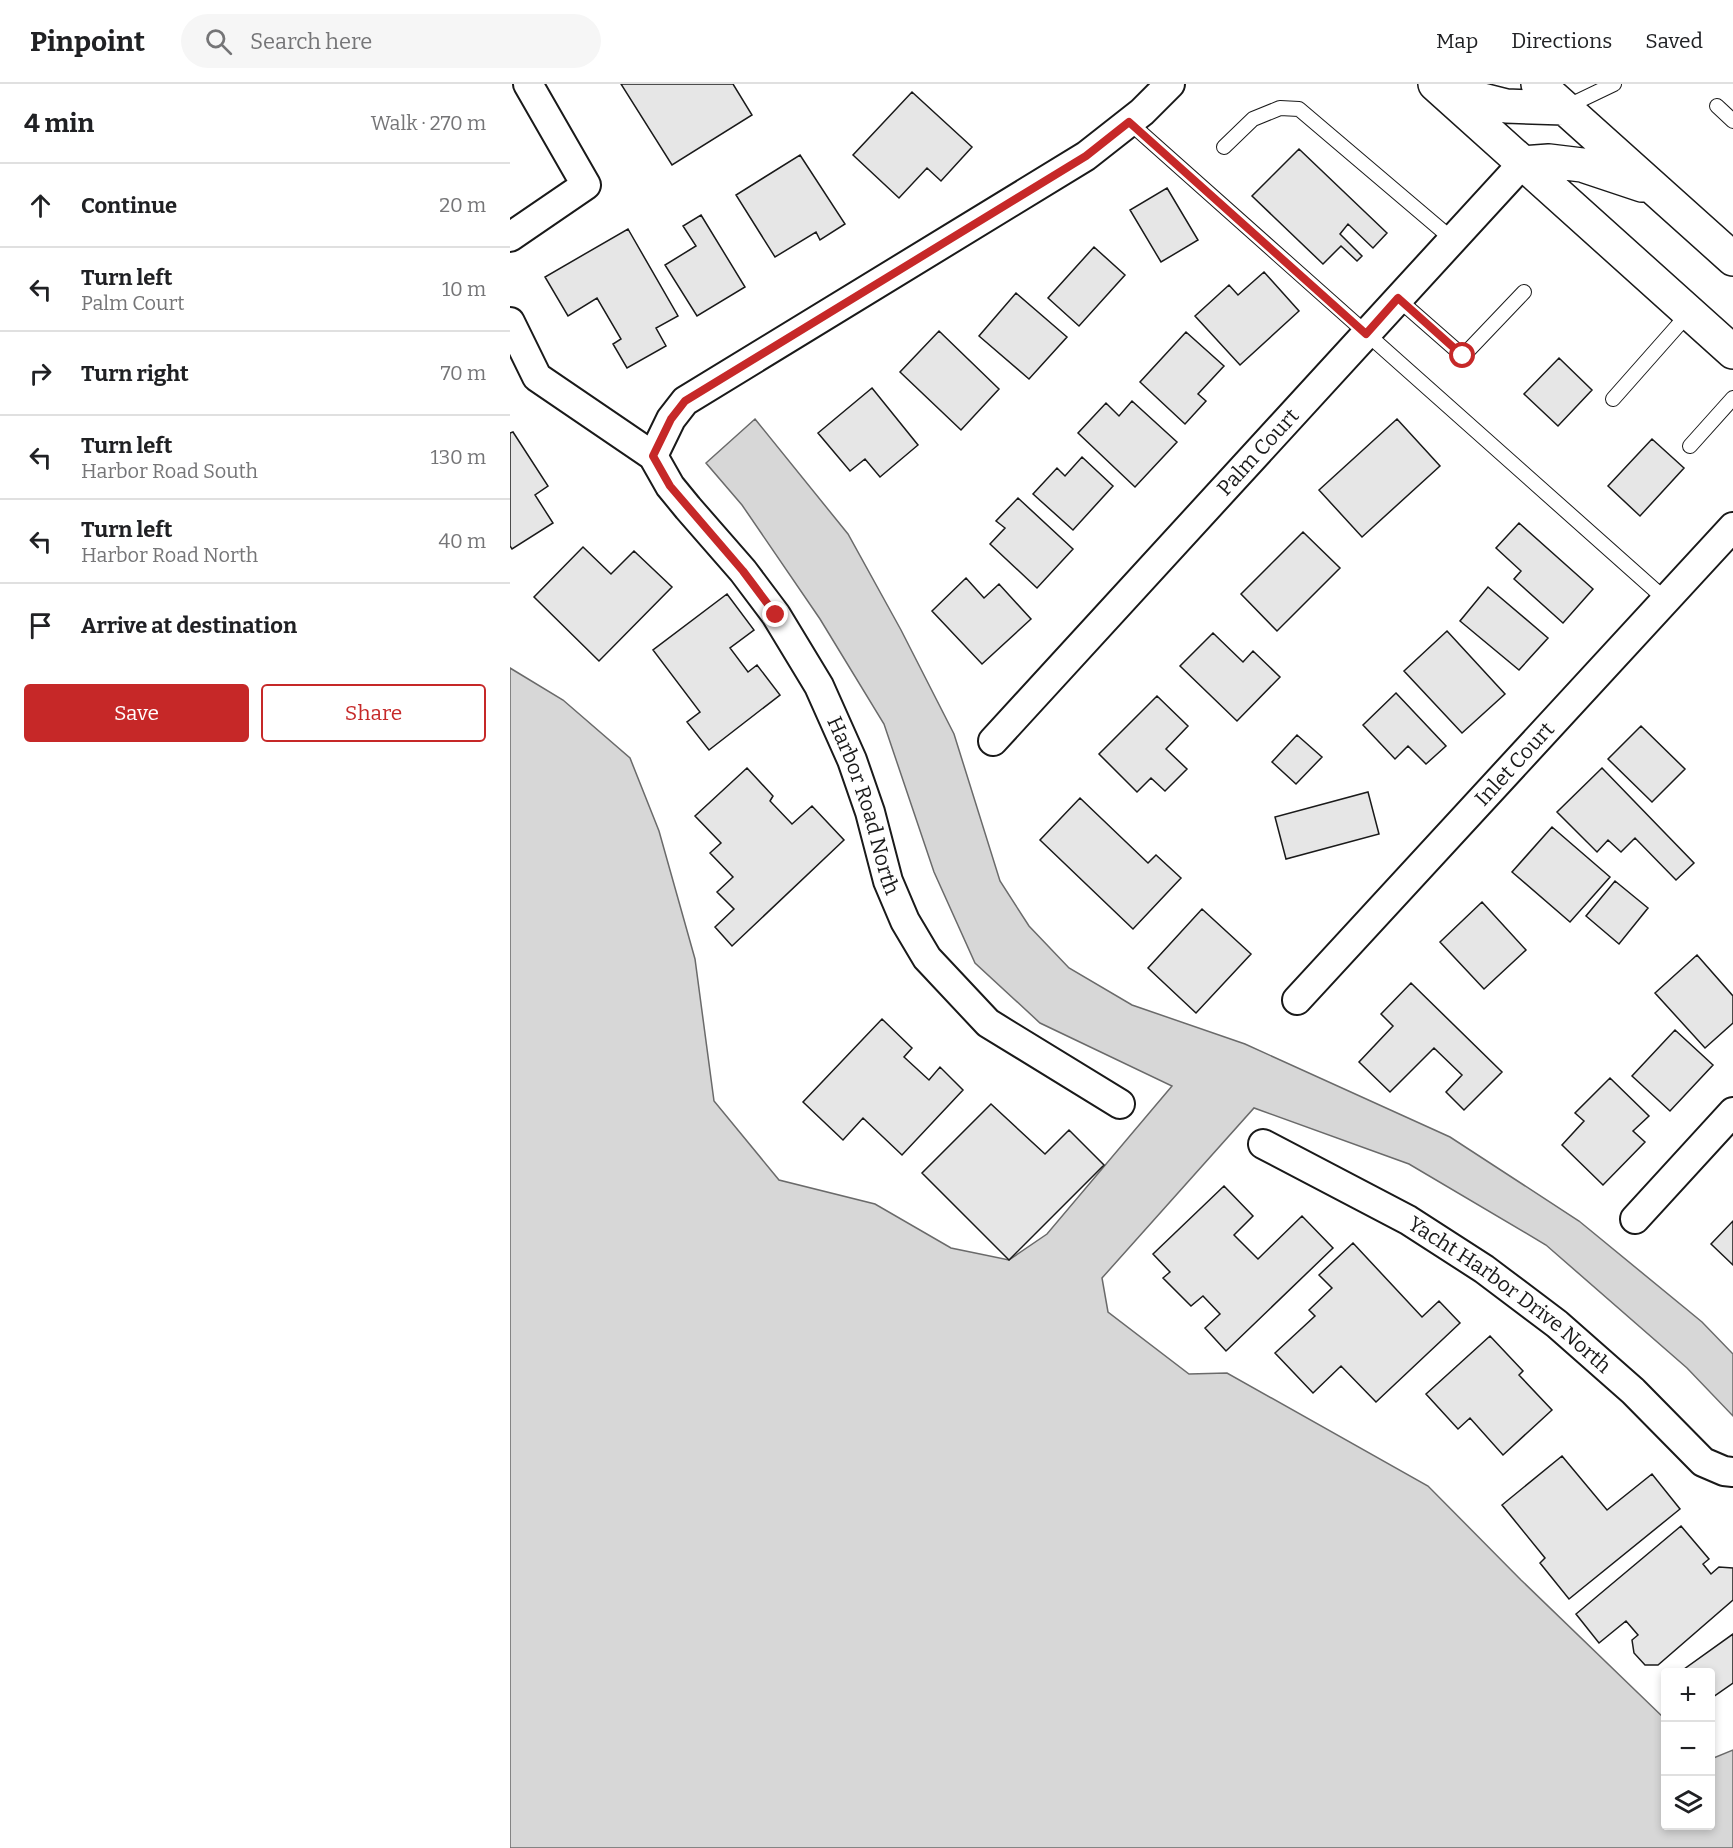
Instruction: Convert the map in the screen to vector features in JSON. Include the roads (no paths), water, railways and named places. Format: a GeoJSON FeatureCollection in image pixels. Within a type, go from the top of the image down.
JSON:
{"type":"FeatureCollection","features":[{"type":"Feature","properties":{"kind":"main road"},"geometry":{"type":"LineString","coordinates":[[1538,84],[1733,259]]}},
{"type":"Feature","properties":{"kind":"main road"},"geometry":{"type":"LineString","coordinates":[[1439,87],[1506,106],[1564,108]]}},
{"type":"Feature","properties":{"kind":"main road"},"geometry":{"type":"LineString","coordinates":[[1439,87],[1733,352]]}},
{"type":"Feature","properties":{"kind":"main road"},"geometry":{"type":"LineString","coordinates":[[1523,163],[1549,161],[1582,165],[1655,190]]}},
{"type":"Feature","properties":{"kind":"street"},"geometry":{"type":"LineString","coordinates":[[510,237],[586,185],[528,84]]}},
{"type":"Feature","properties":{"kind":"street"},"geometry":{"type":"LineString","coordinates":[[510,322],[537,377],[653,456],[671,419],[685,401],[1086,156],[1129,122],[1170,84]]}},
{"type":"Feature","properties":{"kind":"street","name":"Palm Court"},"geometry":{"type":"LineString","coordinates":[[993,741],[1523,163]]}},
{"type":"Feature","properties":{"kind":"street","name":"Harbor Road North"},"geometry":{"type":"LineString","coordinates":[[653,456],[676,493],[743,571],[776,615],[819,686],[852,760],[870,812],[888,881],[905,921],[927,958],[988,1023],[1120,1104]]}},
{"type":"Feature","properties":{"kind":"street","name":"Inlet Court"},"geometry":{"type":"LineString","coordinates":[[1297,1000],[1733,527]]}},
{"type":"Feature","properties":{"kind":"street"},"geometry":{"type":"LineString","coordinates":[[1635,1219],[1733,1112]]}},
{"type":"Feature","properties":{"kind":"street","name":"Yacht Harbor Drive North"},"geometry":{"type":"LineString","coordinates":[[1263,1144],[1408,1220],[1485,1269],[1557,1324],[1633,1391],[1703,1462],[1724,1471],[1733,1472]]}},
{"type":"Feature","properties":{"kind":"lane"},"geometry":{"type":"LineString","coordinates":[[1564,108],[1614,84]]}},
{"type":"Feature","properties":{"kind":"lane"},"geometry":{"type":"LineString","coordinates":[[1717,106],[1733,121]]}},
{"type":"Feature","properties":{"kind":"lane"},"geometry":{"type":"LineString","coordinates":[[1224,147],[1253,119],[1280,108],[1299,109],[1452,239]]}},
{"type":"Feature","properties":{"kind":"lane"},"geometry":{"type":"LineString","coordinates":[[1129,122],[1666,600]]}},
{"type":"Feature","properties":{"kind":"lane"},"geometry":{"type":"LineString","coordinates":[[1398,298],[1463,356],[1524,292]]}},
{"type":"Feature","properties":{"kind":"lane"},"geometry":{"type":"LineString","coordinates":[[1613,399],[1689,313]]}},
{"type":"Feature","properties":{"kind":"lane"},"geometry":{"type":"LineString","coordinates":[[1690,446],[1733,398]]}}]}
